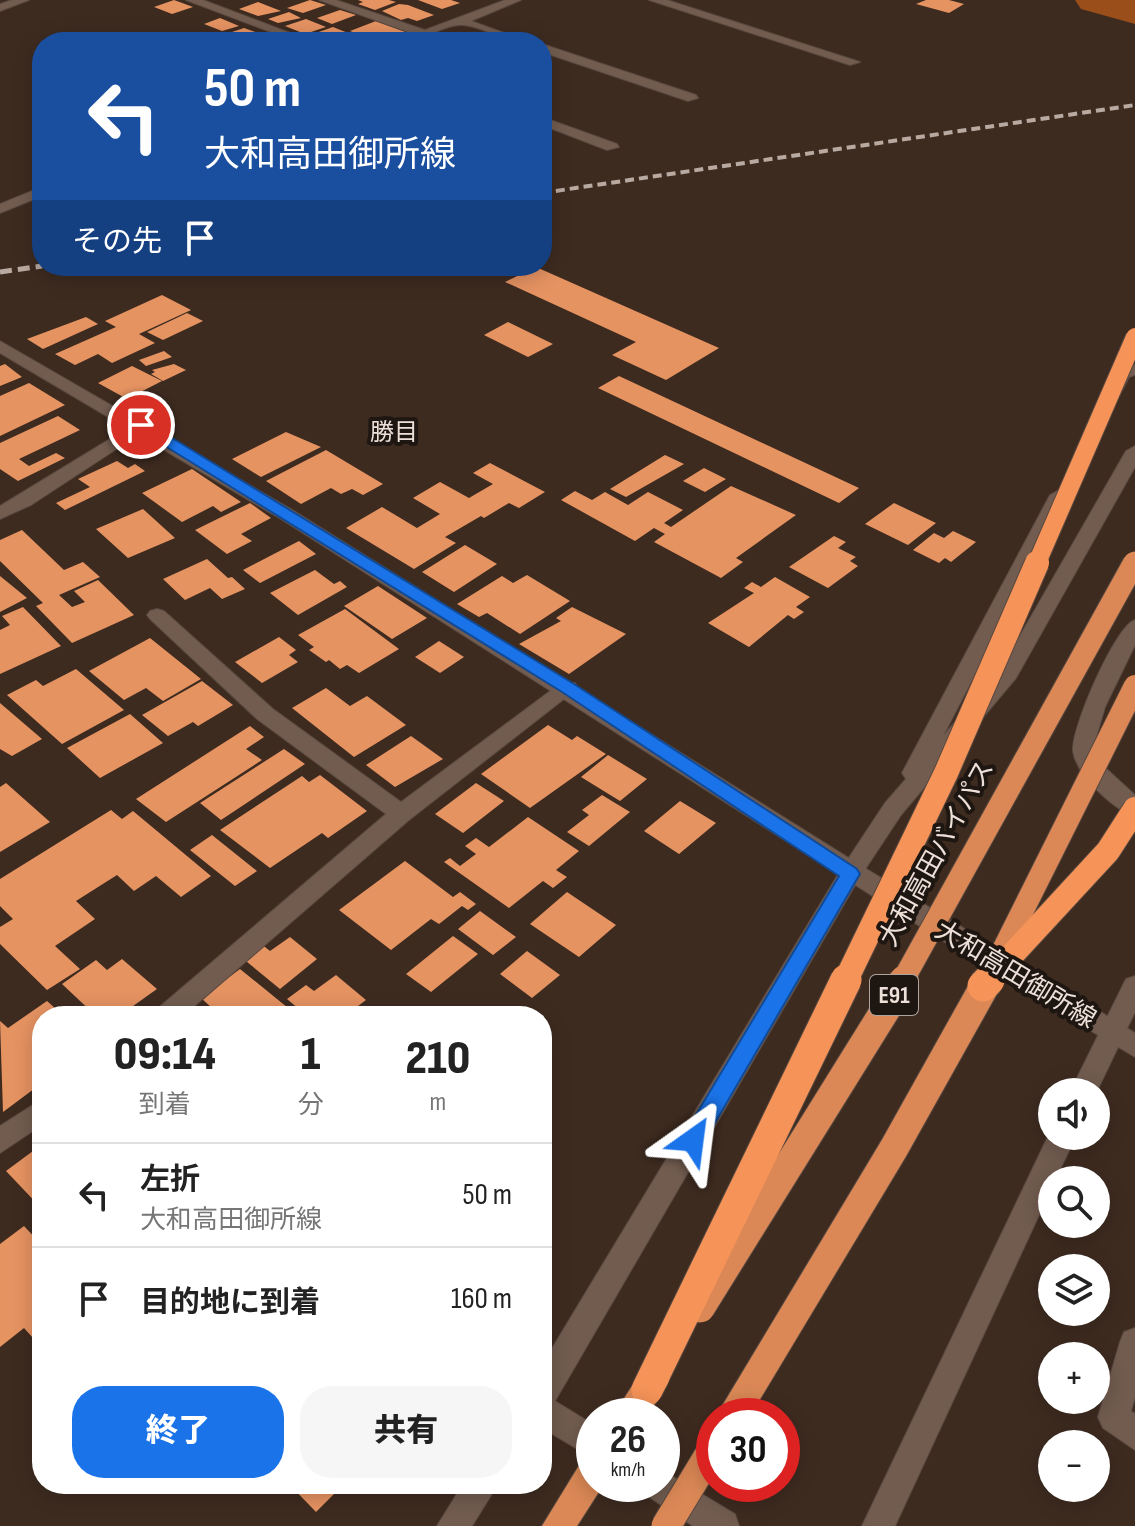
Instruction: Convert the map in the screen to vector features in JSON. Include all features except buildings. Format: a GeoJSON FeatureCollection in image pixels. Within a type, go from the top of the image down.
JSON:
{"type":"FeatureCollection","features":[{"type":"Feature","properties":{"kind":"highway"},"geometry":{"type":"LineString","coordinates":[[647,1390],[946,773],[1135,337]]}},
{"type":"Feature","properties":{"kind":"highway","name":"大和高田バイパス"},"geometry":{"type":"LineString","coordinates":[[642,1398],[733,1258],[911,968],[1135,560]]}},
{"type":"Feature","properties":{"kind":"highway"},"geometry":{"type":"LineString","coordinates":[[744,1398],[800,1307],[983,986],[1103,757],[1135,686]]}},
{"type":"Feature","properties":{"kind":"highway"},"geometry":{"type":"LineString","coordinates":[[983,986],[1108,851],[1135,808]]}},
{"type":"Feature","properties":{"kind":"highway"},"geometry":{"type":"LineString","coordinates":[[666,1526],[696,1477]]}},
{"type":"Feature","properties":{"kind":"highway"},"geometry":{"type":"LineString","coordinates":[[558,1526],[576,1498]]}},
{"type":"Feature","properties":{"kind":"street"},"geometry":{"type":"LineString","coordinates":[[0,8],[23,0]]}},
{"type":"Feature","properties":{"kind":"street"},"geometry":{"type":"LineString","coordinates":[[192,0],[280,32]]}},
{"type":"Feature","properties":{"kind":"street"},"geometry":{"type":"LineString","coordinates":[[325,0],[419,32]]}},
{"type":"Feature","properties":{"kind":"street"},"geometry":{"type":"LineString","coordinates":[[430,32],[515,0]]}},
{"type":"Feature","properties":{"kind":"street"},"geometry":{"type":"LineString","coordinates":[[655,0],[854,62]]}},
{"type":"Feature","properties":{"kind":"street"},"geometry":{"type":"LineString","coordinates":[[460,21],[493,32]]}},
{"type":"Feature","properties":{"kind":"street"},"geometry":{"type":"LineString","coordinates":[[552,51],[692,98]]}},
{"type":"Feature","properties":{"kind":"street"},"geometry":{"type":"LineString","coordinates":[[552,125],[612,147]]}},
{"type":"Feature","properties":{"kind":"street"},"geometry":{"type":"LineString","coordinates":[[0,209],[32,195]]}},
{"type":"Feature","properties":{"kind":"street","name":"大和高田御所線"},"geometry":{"type":"LineString","coordinates":[[0,346],[141,425],[568,688],[850,874],[1135,1046]]}},
{"type":"Feature","properties":{"kind":"street"},"geometry":{"type":"LineString","coordinates":[[552,1377],[850,874],[893,809],[1123,374],[1135,370]]}},
{"type":"Feature","properties":{"kind":"street"},"geometry":{"type":"LineString","coordinates":[[0,513],[25,501],[141,425]]}},
{"type":"Feature","properties":{"kind":"street"},"geometry":{"type":"LineString","coordinates":[[893,809],[1009,673],[1131,460]]}},
{"type":"Feature","properties":{"kind":"street"},"geometry":{"type":"LineString","coordinates":[[157,615],[265,714],[401,814]]}},
{"type":"Feature","properties":{"kind":"street"},"geometry":{"type":"LineString","coordinates":[[1135,626],[1090,720],[1084,753],[1091,766],[1135,808]]}},
{"type":"Feature","properties":{"kind":"street"},"geometry":{"type":"LineString","coordinates":[[178,1006],[401,814],[568,688]]}},
{"type":"Feature","properties":{"kind":"street"},"geometry":{"type":"LineString","coordinates":[[1090,1078],[1135,986]]}},
{"type":"Feature","properties":{"kind":"street"},"geometry":{"type":"LineString","coordinates":[[0,1141],[32,1117]]}},
{"type":"Feature","properties":{"kind":"street"},"geometry":{"type":"LineString","coordinates":[[878,1526],[1055,1150]]}},
{"type":"Feature","properties":{"kind":"street"},"geometry":{"type":"LineString","coordinates":[[1135,1342],[1114,1417],[1135,1434]]}},
{"type":"Feature","properties":{"kind":"street"},"geometry":{"type":"LineString","coordinates":[[552,1416],[576,1432]]}},
{"type":"Feature","properties":{"kind":"street"},"geometry":{"type":"LineString","coordinates":[[453,1526],[475,1494]]}},
{"type":"Feature","properties":{"kind":"street"},"geometry":{"type":"LineString","coordinates":[[680,1499],[723,1526]]}},
{"type":"Feature","properties":{"kind":"waterway"},"geometry":{"type":"LineString","coordinates":[[1096,0],[1135,11]]}},
{"type":"Feature","properties":{"kind":"railway"},"geometry":{"type":"LineString","coordinates":[[552,192],[1135,105]]}},
{"type":"Feature","properties":{"kind":"railway"},"geometry":{"type":"LineString","coordinates":[[0,272],[32,267]]}},
{"type":"Feature","properties":{"kind":"district","name":"勝目"},"geometry":{"type":"Point","coordinates":[394,432]}},
{"type":"Feature","properties":{"kind":"route"},"geometry":{"type":"LineString","coordinates":[[141,425],[568,688],[850,874],[693,1140]]}}]}
